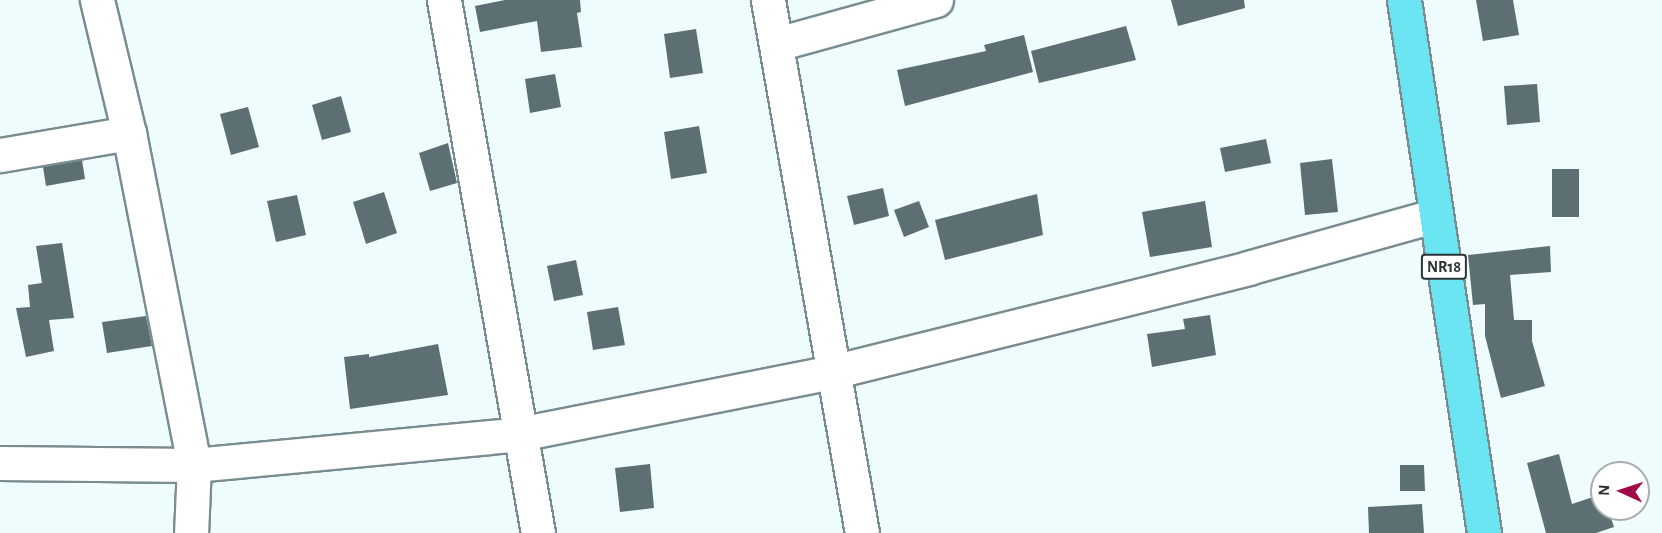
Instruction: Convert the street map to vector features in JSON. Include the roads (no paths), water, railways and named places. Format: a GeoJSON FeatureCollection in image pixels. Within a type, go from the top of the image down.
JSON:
{"type":"FeatureCollection","features":[{"type":"Feature","properties":{"kind":"main road","name":"NR18"},"geometry":{"type":"LineString","coordinates":[[1404,0],[1484,533]]}},
{"type":"Feature","properties":{"kind":"street"},"geometry":{"type":"LineString","coordinates":[[97,0],[129,133],[194,465],[191,533]]}},
{"type":"Feature","properties":{"kind":"street"},"geometry":{"type":"LineString","coordinates":[[444,0],[538,533]]}},
{"type":"Feature","properties":{"kind":"street"},"geometry":{"type":"LineString","coordinates":[[768,0],[862,533]]}},
{"type":"Feature","properties":{"kind":"street"},"geometry":{"type":"LineString","coordinates":[[777,44],[936,0]]}},
{"type":"Feature","properties":{"kind":"street"},"geometry":{"type":"LineString","coordinates":[[0,155],[129,133]]}},
{"type":"Feature","properties":{"kind":"street"},"geometry":{"type":"LineString","coordinates":[[0,463],[194,465],[519,434],[832,372],[1248,268],[1436,215]]}}]}
